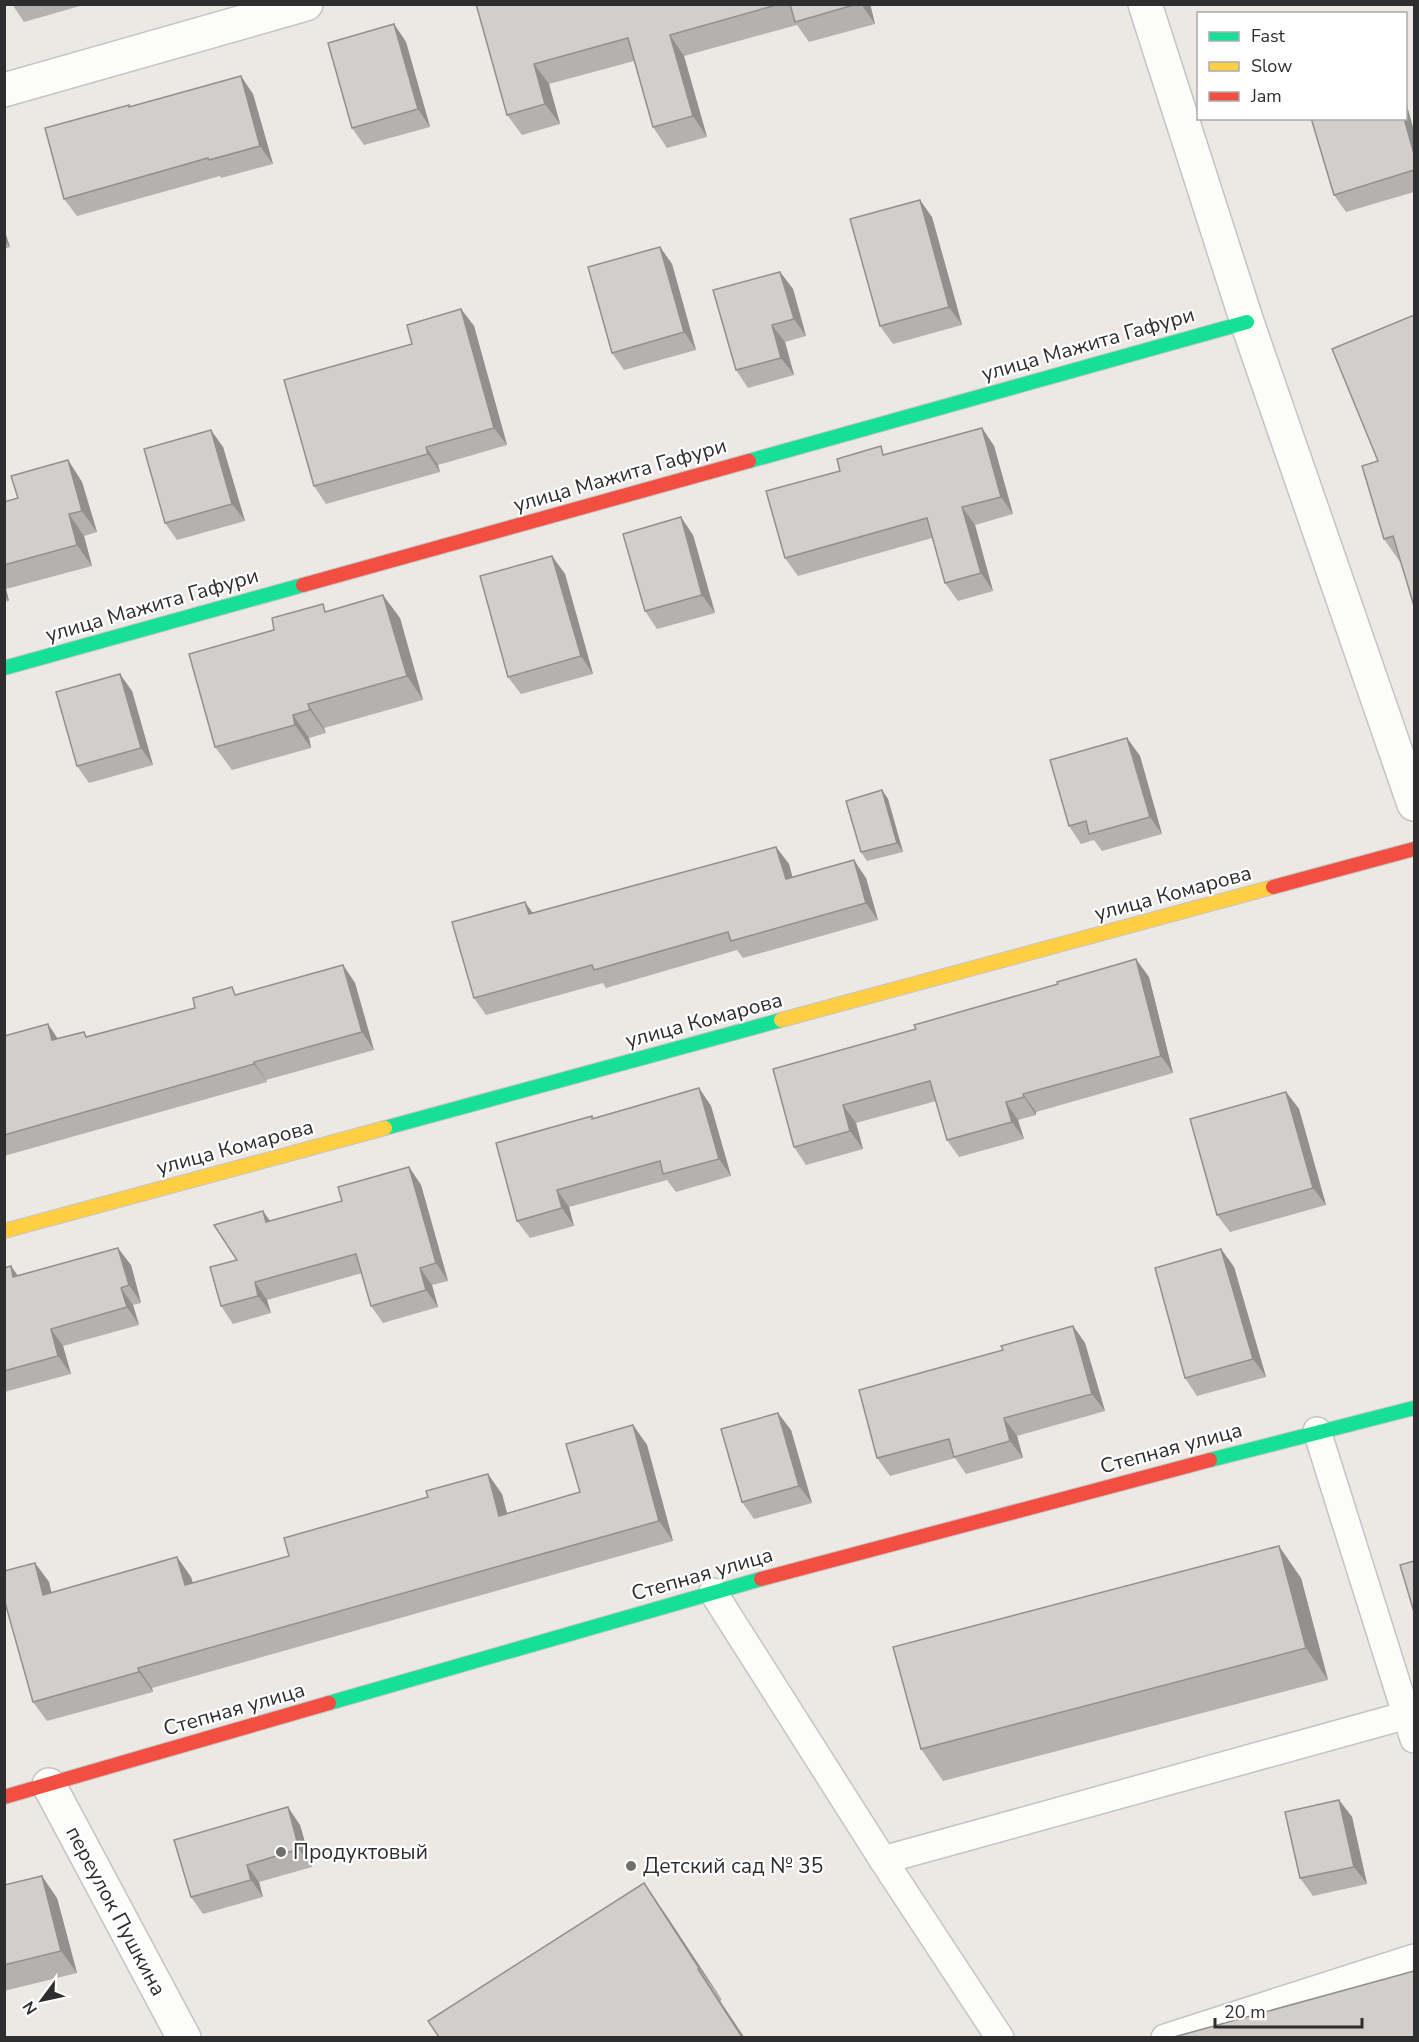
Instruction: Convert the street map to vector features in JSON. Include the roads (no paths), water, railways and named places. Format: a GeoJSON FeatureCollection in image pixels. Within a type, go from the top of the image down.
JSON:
{"type":"FeatureCollection","features":[{"type":"Feature","properties":{"kind":"street"},"geometry":{"type":"LineString","coordinates":[[4,90],[306,4]]}},
{"type":"Feature","properties":{"kind":"street"},"geometry":{"type":"LineString","coordinates":[[1145,4],[1247,322],[1414,804]]}},
{"type":"Feature","properties":{"kind":"street","name":"улица Мажита Гафури"},"geometry":{"type":"LineString","coordinates":[[4,668],[1247,322]]}},
{"type":"Feature","properties":{"kind":"street","name":"улица Комарова"},"geometry":{"type":"LineString","coordinates":[[4,1231],[1414,849]]}},
{"type":"Feature","properties":{"kind":"street","name":"Степная улица"},"geometry":{"type":"LineString","coordinates":[[4,1797],[713,1592],[1317,1431],[1414,1408]]}},
{"type":"Feature","properties":{"kind":"street","name":"переулок Пушкина"},"geometry":{"type":"LineString","coordinates":[[49,1785],[184,2037]]}},
{"type":"Feature","properties":{"kind":"lane"},"geometry":{"type":"LineString","coordinates":[[884,1860],[1411,1727],[1317,1431]]}},
{"type":"Feature","properties":{"kind":"lane"},"geometry":{"type":"LineString","coordinates":[[713,1592],[1000,2037]]}},
{"type":"Feature","properties":{"kind":"lane"},"geometry":{"type":"LineString","coordinates":[[1165,2037],[1414,1958]]}},
{"type":"Feature","properties":{"kind":"place","name":"Продуктовый"},"geometry":{"type":"Point","coordinates":[281,1852]}},
{"type":"Feature","properties":{"kind":"place","name":"Детский сад № 35"},"geometry":{"type":"Point","coordinates":[631,1866]}}]}
